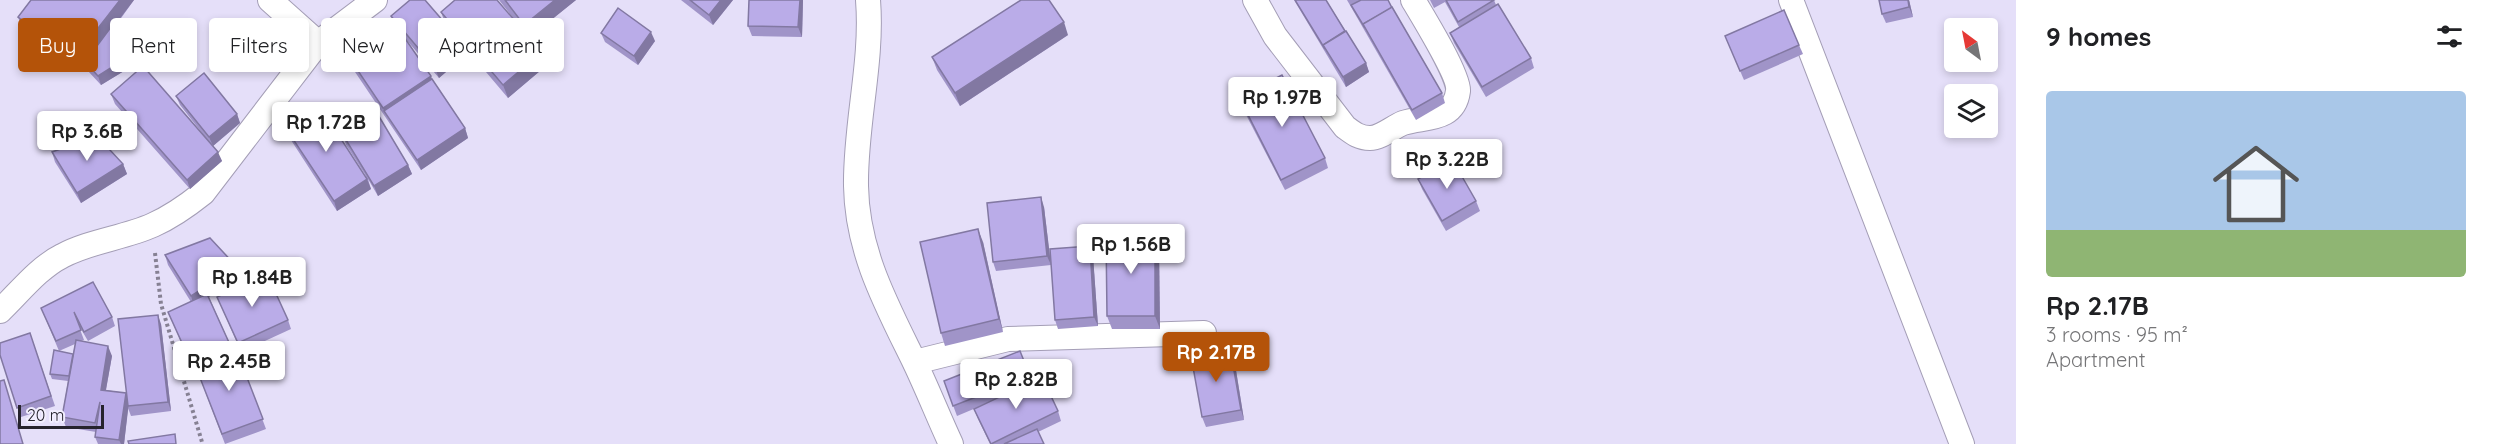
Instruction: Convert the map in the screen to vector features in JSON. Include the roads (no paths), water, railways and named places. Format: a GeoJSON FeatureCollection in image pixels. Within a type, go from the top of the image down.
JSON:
{"type":"FeatureCollection","features":[{"type":"Feature","properties":{"kind":"street"},"geometry":{"type":"LineString","coordinates":[[270,0],[318,43]]}},
{"type":"Feature","properties":{"kind":"street"},"geometry":{"type":"LineString","coordinates":[[0,311],[61,256],[104,239],[152,225],[187,206],[203,193],[318,43],[375,0]]}},
{"type":"Feature","properties":{"kind":"street"},"geometry":{"type":"LineString","coordinates":[[868,0],[856,186],[859,220],[865,250],[884,302],[915,362],[951,444]]}},
{"type":"Feature","properties":{"kind":"street"},"geometry":{"type":"LineString","coordinates":[[1255,0],[1275,36],[1345,127],[1357,136],[1372,138],[1405,123],[1431,119],[1445,112],[1455,103],[1459,88],[1436,39],[1413,0]]}},
{"type":"Feature","properties":{"kind":"street"},"geometry":{"type":"LineString","coordinates":[[1791,0],[1962,444]]}},
{"type":"Feature","properties":{"kind":"street"},"geometry":{"type":"LineString","coordinates":[[915,362],[1008,339],[1204,333]]}}]}
